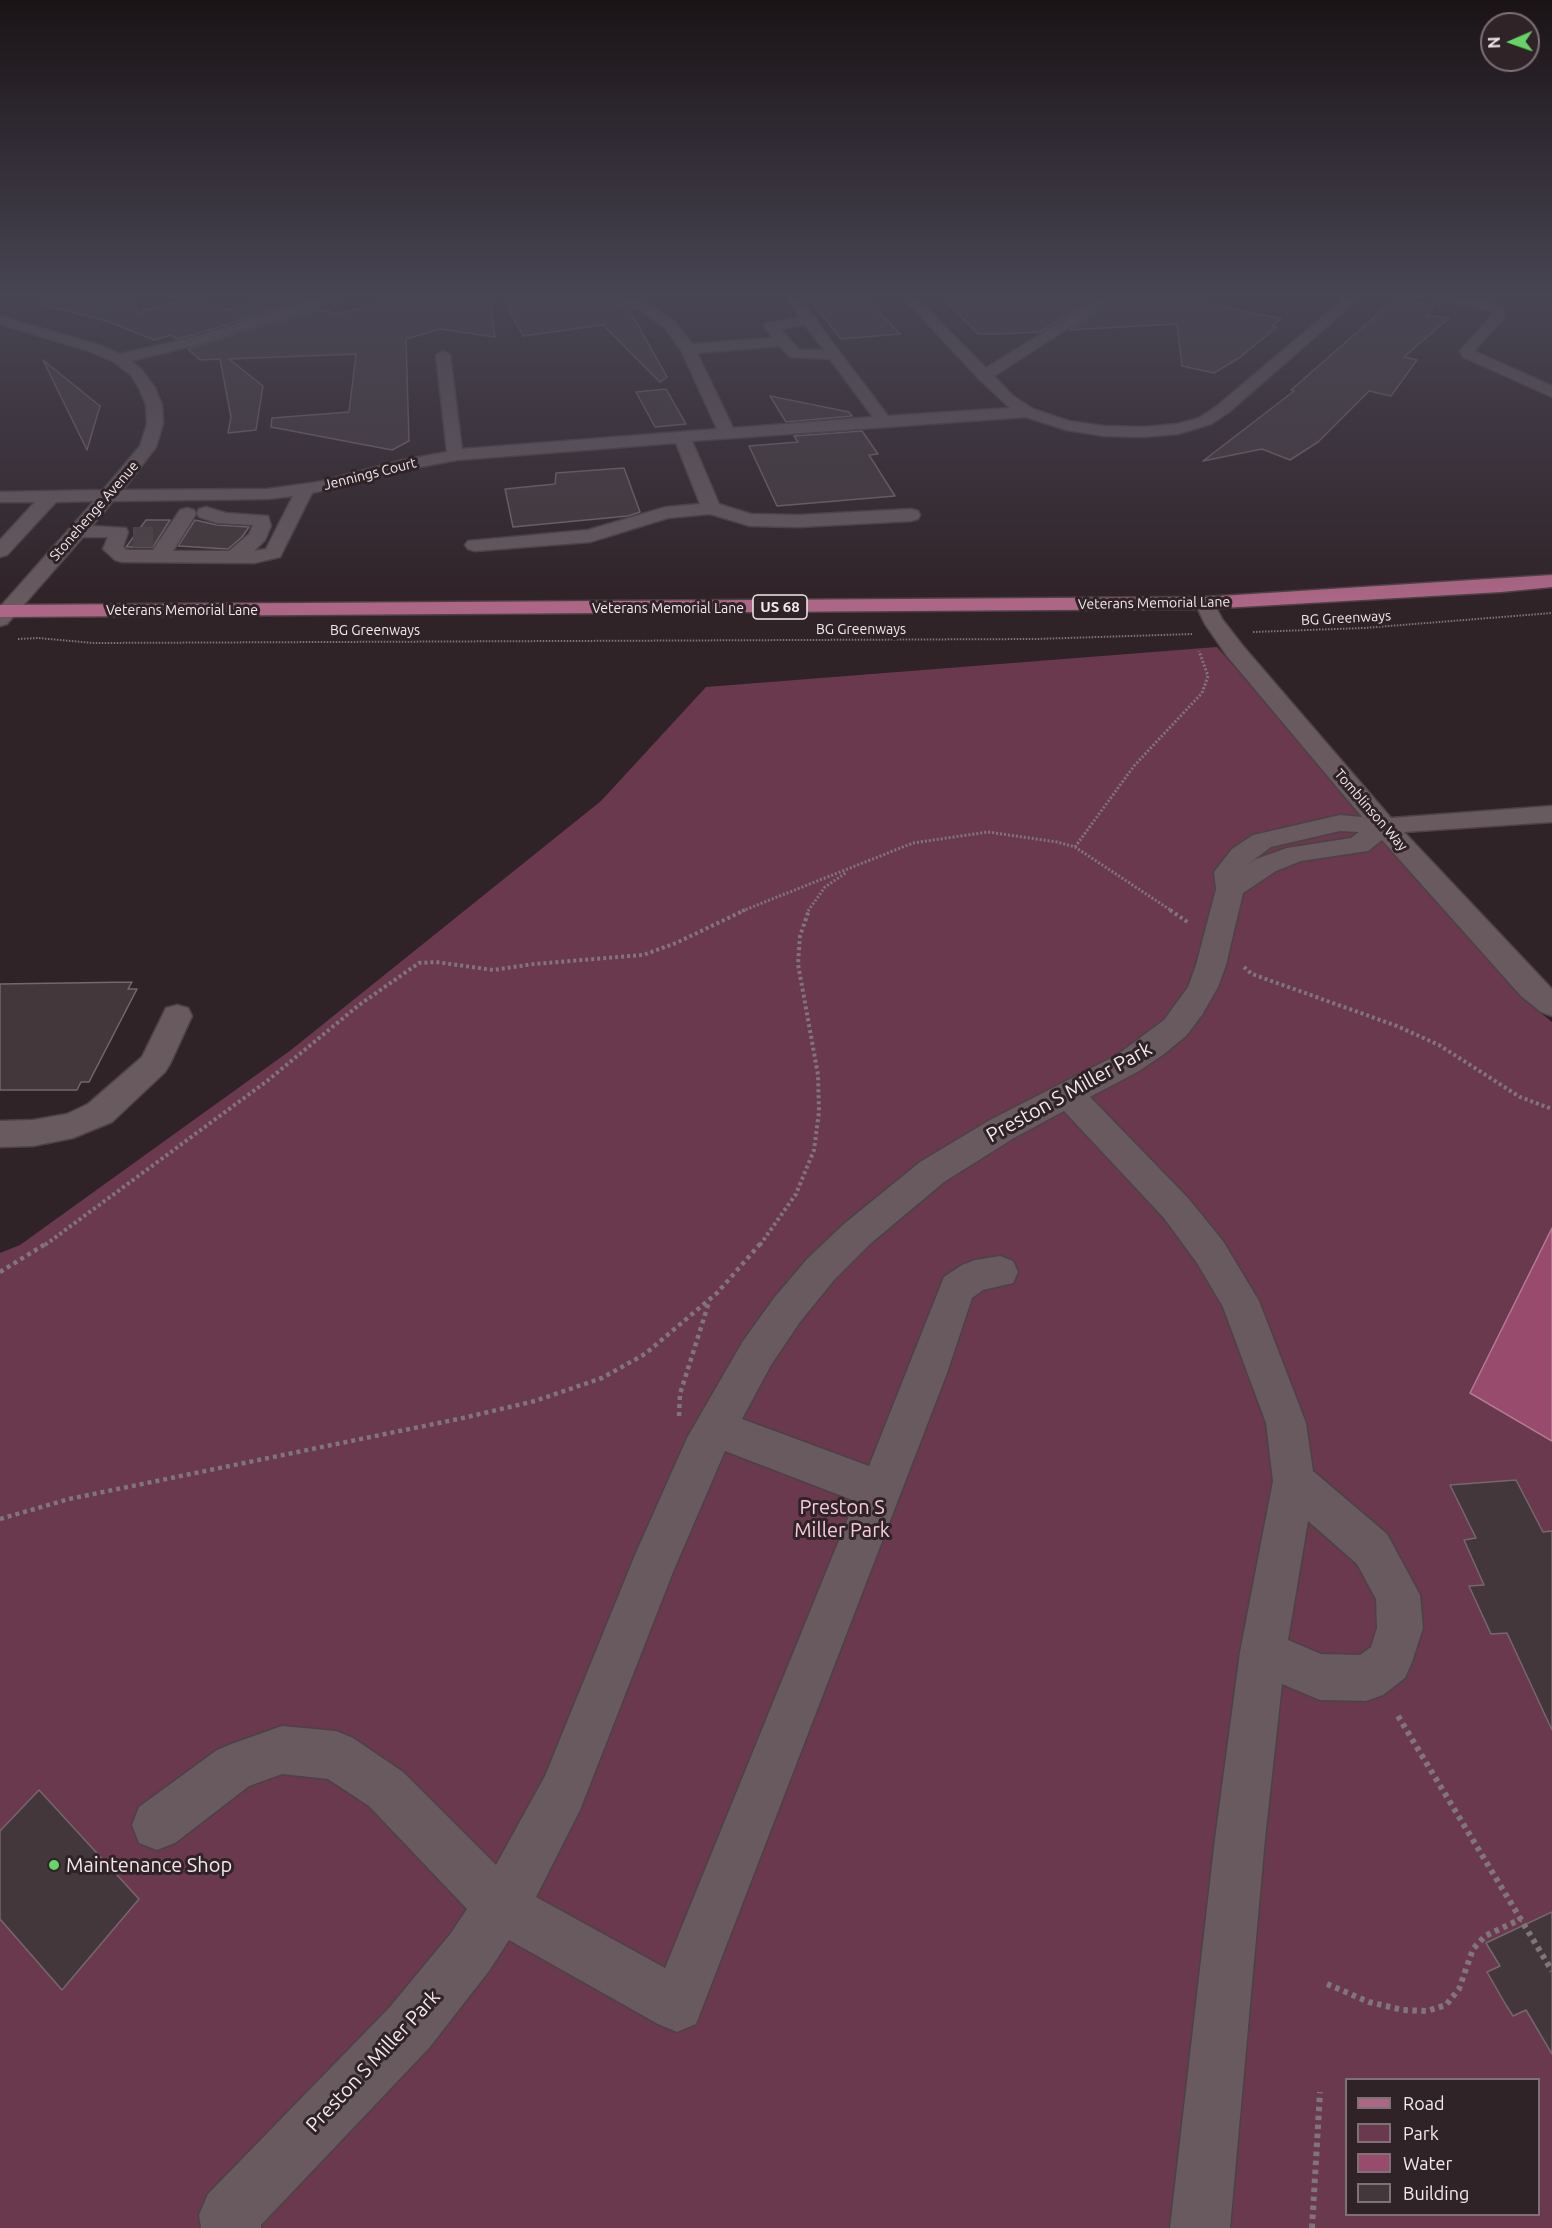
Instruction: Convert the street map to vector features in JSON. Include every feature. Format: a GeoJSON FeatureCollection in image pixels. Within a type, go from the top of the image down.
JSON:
{"type":"FeatureCollection","features":[{"type":"Feature","properties":{"kind":"main road","name":"Veterans Memorial Lane"},"geometry":{"type":"LineString","coordinates":[[2,614],[1205,603],[1489,587],[1552,581]]}},
{"type":"Feature","properties":{"kind":"street","name":"Stonehenge Avenue"},"geometry":{"type":"LineString","coordinates":[[2,614],[107,497],[148,447],[155,424],[154,405],[151,398]]}},
{"type":"Feature","properties":{"kind":"street"},"geometry":{"type":"LineString","coordinates":[[448,398],[453,448],[456,455]]}},
{"type":"Feature","properties":{"kind":"street"},"geometry":{"type":"LineString","coordinates":[[710,398],[727,433]]}},
{"type":"Feature","properties":{"kind":"street"},"geometry":{"type":"LineString","coordinates":[[867,398],[884,421]]}},
{"type":"Feature","properties":{"kind":"street"},"geometry":{"type":"LineString","coordinates":[[1006,398],[1027,412],[1066,425],[1104,431],[1143,432],[1178,429],[1205,421],[1236,398]]}},
{"type":"Feature","properties":{"kind":"street","name":"Jennings Court"},"geometry":{"type":"LineString","coordinates":[[0,497],[107,497],[178,518],[267,494],[305,489],[412,463],[456,455],[1027,412]]}},
{"type":"Feature","properties":{"kind":"street"},"geometry":{"type":"LineString","coordinates":[[682,437],[711,508]]}},
{"type":"Feature","properties":{"kind":"street"},"geometry":{"type":"LineString","coordinates":[[76,531],[127,530],[113,549],[122,556],[254,558],[273,553],[305,489]]}},
{"type":"Feature","properties":{"kind":"street"},"geometry":{"type":"LineString","coordinates":[[0,550],[50,497]]}},
{"type":"Feature","properties":{"kind":"street"},"geometry":{"type":"LineString","coordinates":[[476,545],[590,536],[666,513],[711,508],[750,520],[799,521],[911,515]]}},
{"type":"Feature","properties":{"kind":"street"},"geometry":{"type":"LineString","coordinates":[[0,512],[37,511]]}},
{"type":"Feature","properties":{"kind":"street"},"geometry":{"type":"LineString","coordinates":[[178,518],[294,512]]}},
{"type":"Feature","properties":{"kind":"street"},"geometry":{"type":"LineString","coordinates":[[178,518],[261,520],[262,526],[258,536],[245,549],[231,558]]}},
{"type":"Feature","properties":{"kind":"street"},"geometry":{"type":"LineString","coordinates":[[158,558],[178,518]]}},
{"type":"Feature","properties":{"kind":"street","name":"Tomblinson Way"},"geometry":{"type":"LineString","coordinates":[[1205,603],[1212,620],[1222,633],[1384,826],[1532,989],[1552,1005]]}},
{"type":"Feature","properties":{"kind":"street"},"geometry":{"type":"LineString","coordinates":[[1384,826],[1552,814]]}},
{"type":"Feature","properties":{"kind":"street","name":"Preston S Miller Park"},"geometry":{"type":"LineString","coordinates":[[230,2222],[409,2028],[470,1952],[522,1872],[562,1793],[677,1508],[699,1426],[757,1353],[787,1310],[821,1269],[856,1234],[895,1200],[941,1166],[1002,1129],[1068,1095],[1153,1046],[1175,1028],[1191,1008],[1203,987],[1230,889],[1266,865],[1296,854],[1359,844],[1384,826]]}},
{"type":"Feature","properties":{"kind":"street"},"geometry":{"type":"LineString","coordinates":[[0,1134],[33,1134],[73,1125],[100,1113],[154,1064],[177,1016]]}},
{"type":"Feature","properties":{"kind":"street"},"geometry":{"type":"LineString","coordinates":[[1068,1095],[1176,1208],[1210,1252],[1240,1301],[1286,1423],[1294,1481],[1263,1652],[1239,1839],[1200,2228]]}},
{"type":"Feature","properties":{"kind":"street"},"geometry":{"type":"LineString","coordinates":[[157,1825],[234,1767],[282,1750],[336,1755],[386,1789],[499,1905],[677,2006],[927,1373],[957,1288],[975,1276],[1000,1272]]}},
{"type":"Feature","properties":{"kind":"street"},"geometry":{"type":"LineString","coordinates":[[699,1426],[880,1490]]}},
{"type":"Feature","properties":{"kind":"street"},"geometry":{"type":"LineString","coordinates":[[1263,1652],[1320,1677],[1366,1678],[1389,1662],[1400,1628],[1398,1595],[1372,1549],[1294,1481]]}},
{"type":"Feature","properties":{"kind":"path","name":"BG Greenways"},"geometry":{"type":"LineString","coordinates":[[26,639],[93,643],[1013,639],[1364,628],[1552,613]]}},
{"type":"Feature","properties":{"kind":"path"},"geometry":{"type":"LineString","coordinates":[[1189,634],[1193,640]]}},
{"type":"Feature","properties":{"kind":"path"},"geometry":{"type":"LineString","coordinates":[[1075,847],[1134,766],[1202,693],[1208,676],[1197,646]]}},
{"type":"Feature","properties":{"kind":"path"},"geometry":{"type":"LineString","coordinates":[[0,1272],[59,1236],[267,1081],[359,1005],[419,963],[436,962],[493,970],[643,955],[676,943],[800,886],[913,843],[988,832],[1057,842],[1075,847],[1128,880],[1252,974],[1397,1026],[1439,1045],[1520,1097],[1552,1109]]}},
{"type":"Feature","properties":{"kind":"path"},"geometry":{"type":"LineString","coordinates":[[0,1519],[69,1499],[452,1421],[536,1401],[602,1378],[645,1354],[710,1300],[760,1245],[790,1202],[814,1150],[819,1112],[818,1075],[802,995],[798,964],[800,936],[808,911],[825,887],[851,868]]}},
{"type":"Feature","properties":{"kind":"path"},"geometry":{"type":"LineString","coordinates":[[699,1426],[679,1417],[680,1394],[710,1300]]}},
{"type":"Feature","properties":{"kind":"path"},"geometry":{"type":"LineString","coordinates":[[1398,1716],[1552,1971]]}},
{"type":"Feature","properties":{"kind":"path"},"geometry":{"type":"LineString","coordinates":[[1327,1984],[1370,2002],[1403,2010],[1427,2011],[1446,2004],[1459,1989],[1473,1949],[1485,1936],[1521,1919]]}},
{"type":"Feature","properties":{"kind":"path"},"geometry":{"type":"LineString","coordinates":[[1312,2228],[1320,2092]]}},
{"type":"Feature","properties":{"kind":"green space","name":"Preston S Miller Park"},"geometry":{"type":"Polygon","coordinates":[[[1217,647],[1523,999],[1552,1022],[1552,2228],[0,2228],[0,1253],[20,1245],[291,1050],[601,801],[706,687],[1217,647]]]}},
{"type":"Feature","properties":{"kind":"water"},"geometry":{"type":"Polygon","coordinates":[[[1552,1228],[1552,1441],[1470,1393],[1552,1228]]]}},
{"type":"Feature","properties":{"kind":"building"},"geometry":{"type":"Polygon","coordinates":[[[62,398],[90,398],[100,406],[87,450],[62,398]]]}},
{"type":"Feature","properties":{"kind":"building"},"geometry":{"type":"Polygon","coordinates":[[[227,398],[261,398],[256,430],[228,433],[231,417],[227,398]]]}},
{"type":"Feature","properties":{"kind":"building"},"geometry":{"type":"Polygon","coordinates":[[[351,398],[408,398],[409,441],[392,450],[271,427],[272,418],[349,412],[351,398]]]}},
{"type":"Feature","properties":{"kind":"building"},"geometry":{"type":"Polygon","coordinates":[[[639,398],[671,398],[686,424],[655,427],[639,398]]]}},
{"type":"Feature","properties":{"kind":"building"},"geometry":{"type":"Polygon","coordinates":[[[771,398],[849,412],[852,416],[786,422],[771,398]]]}},
{"type":"Feature","properties":{"kind":"building"},"geometry":{"type":"Polygon","coordinates":[[[1285,398],[1362,398],[1318,442],[1290,460],[1262,449],[1203,461],[1285,398]]]}},
{"type":"Feature","properties":{"kind":"building"},"geometry":{"type":"Polygon","coordinates":[[[862,431],[878,454],[869,455],[895,496],[777,506],[749,446],[798,442],[794,436],[862,431]]]}},
{"type":"Feature","properties":{"kind":"building"},"geometry":{"type":"Polygon","coordinates":[[[624,468],[640,512],[628,516],[513,527],[505,489],[555,484],[556,473],[624,468]]]}},
{"type":"Feature","properties":{"kind":"building"},"geometry":{"type":"Polygon","coordinates":[[[146,520],[170,520],[153,547],[126,547],[146,520]]]}},
{"type":"Feature","properties":{"kind":"building"},"geometry":{"type":"Polygon","coordinates":[[[195,520],[217,525],[249,527],[242,537],[228,549],[178,546],[195,520]]]}},
{"type":"Feature","properties":{"kind":"building"},"geometry":{"type":"Polygon","coordinates":[[[132,982],[128,989],[137,989],[89,1082],[81,1082],[77,1090],[0,1090],[0,984],[132,982]]]}},
{"type":"Feature","properties":{"kind":"building"},"geometry":{"type":"Polygon","coordinates":[[[1516,1480],[1543,1532],[1552,1531],[1552,1730],[1507,1633],[1491,1634],[1469,1586],[1484,1585],[1464,1540],[1476,1538],[1450,1485],[1516,1480]]]}},
{"type":"Feature","properties":{"kind":"building","name":"Maintenance Shop"},"geometry":{"type":"Polygon","coordinates":[[[39,1790],[139,1899],[62,1990],[0,1919],[0,1831],[39,1790]]]}},
{"type":"Feature","properties":{"kind":"building"},"geometry":{"type":"Polygon","coordinates":[[[1552,1912],[1552,2054],[1526,2010],[1513,2016],[1506,2005],[1487,1972],[1500,1966],[1486,1943],[1552,1912]]]}},
{"type":"Feature","properties":{"kind":"tunnel"},"geometry":{"type":"LineString","coordinates":[[133,537],[154,537]]}},
{"type":"Feature","properties":{"kind":"place","name":"Maintenance Shop"},"geometry":{"type":"Point","coordinates":[54,1865]}}]}
